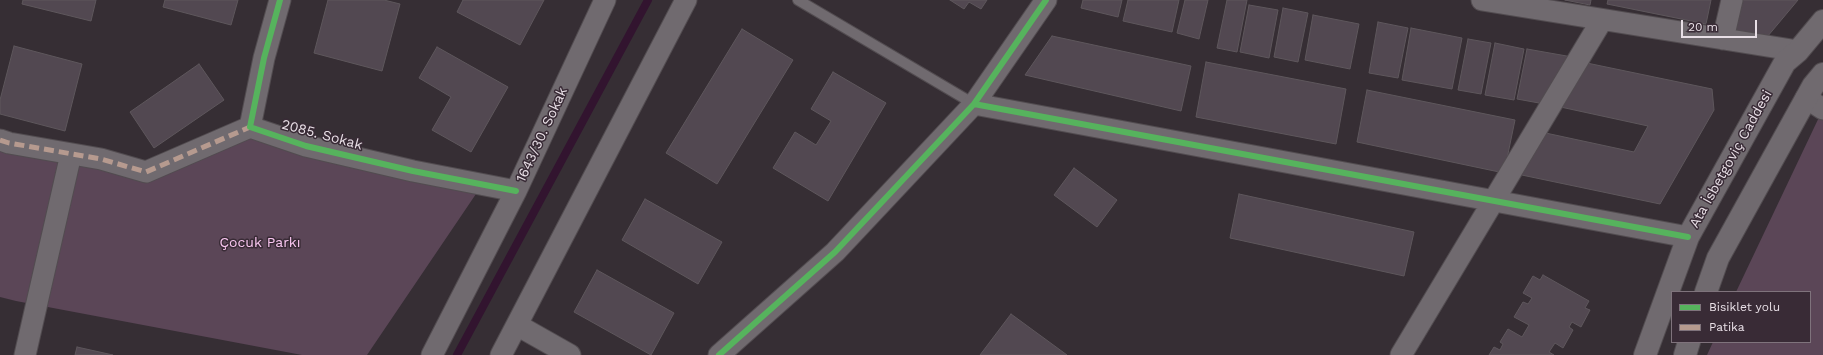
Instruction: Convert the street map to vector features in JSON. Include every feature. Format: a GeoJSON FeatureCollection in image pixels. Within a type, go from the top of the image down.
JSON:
{"type":"FeatureCollection","features":[{"type":"Feature","properties":{"kind":"main road","name":"Ata İsbetgoviç Caddesi"},"geometry":{"type":"LineString","coordinates":[[1645,355],[1688,237],[1785,62],[1798,51],[1823,21]]}},
{"type":"Feature","properties":{"kind":"main road"},"geometry":{"type":"LineString","coordinates":[[1706,291],[1718,258],[1815,104],[1823,74]]}},
{"type":"Feature","properties":{"kind":"main road"},"geometry":{"type":"LineString","coordinates":[[1685,355],[1689,343]]}},
{"type":"Feature","properties":{"kind":"street"},"geometry":{"type":"LineString","coordinates":[[0,140],[9,143],[101,159],[146,172],[250,127],[264,58],[280,0]]}},
{"type":"Feature","properties":{"kind":"street","name":"1643/30. Sokak"},"geometry":{"type":"LineString","coordinates":[[432,355],[516,191],[605,0]]}},
{"type":"Feature","properties":{"kind":"street"},"geometry":{"type":"LineString","coordinates":[[501,355],[686,0]]}},
{"type":"Feature","properties":{"kind":"street"},"geometry":{"type":"LineString","coordinates":[[719,355],[835,252],[974,104],[1046,0]]}},
{"type":"Feature","properties":{"kind":"street"},"geometry":{"type":"LineString","coordinates":[[1482,0],[1798,51]]}},
{"type":"Feature","properties":{"kind":"street"},"geometry":{"type":"LineString","coordinates":[[1723,39],[1732,0]]}},
{"type":"Feature","properties":{"kind":"street"},"geometry":{"type":"LineString","coordinates":[[1401,355],[1492,201],[1602,20]]}},
{"type":"Feature","properties":{"kind":"street"},"geometry":{"type":"LineString","coordinates":[[974,104],[1688,237]]}},
{"type":"Feature","properties":{"kind":"street","name":"2085. Sokak"},"geometry":{"type":"LineString","coordinates":[[250,127],[306,146],[413,171],[516,191]]}},
{"type":"Feature","properties":{"kind":"street"},"geometry":{"type":"LineString","coordinates":[[25,355],[71,154]]}},
{"type":"Feature","properties":{"kind":"street"},"geometry":{"type":"LineString","coordinates":[[517,326],[570,355]]}},
{"type":"Feature","properties":{"kind":"lane"},"geometry":{"type":"LineString","coordinates":[[798,0],[974,104]]}},
{"type":"Feature","properties":{"kind":"green space"},"geometry":{"type":"Polygon","coordinates":[[[1822,111],[1823,355],[1707,355],[1713,343],[1811,343],[1811,291],[1736,291],[1822,111]]]}},
{"type":"Feature","properties":{"kind":"green space","name":"Çocuk Parkı"},"geometry":{"type":"Polygon","coordinates":[[[251,134],[478,191],[367,355],[302,355],[0,297],[0,144],[147,179],[251,134]]]}},
{"type":"Feature","properties":{"kind":"building"},"geometry":{"type":"Polygon","coordinates":[[[23,0],[96,0],[91,21],[22,4],[23,0]]]}},
{"type":"Feature","properties":{"kind":"building"},"geometry":{"type":"Polygon","coordinates":[[[165,0],[238,0],[231,25],[163,7],[165,0]]]}},
{"type":"Feature","properties":{"kind":"building"},"geometry":{"type":"Polygon","coordinates":[[[328,0],[384,0],[400,4],[382,71],[314,53],[328,0]]]}},
{"type":"Feature","properties":{"kind":"building"},"geometry":{"type":"Polygon","coordinates":[[[463,0],[544,0],[520,45],[457,12],[463,0]]]}},
{"type":"Feature","properties":{"kind":"building"},"geometry":{"type":"Polygon","coordinates":[[[950,0],[987,0],[981,9],[969,2],[964,9],[950,0]]]}},
{"type":"Feature","properties":{"kind":"building"},"geometry":{"type":"Polygon","coordinates":[[[1083,0],[1122,0],[1118,17],[1081,8],[1083,0]]]}},
{"type":"Feature","properties":{"kind":"building"},"geometry":{"type":"Polygon","coordinates":[[[1128,0],[1179,0],[1172,32],[1123,21],[1128,0]]]}},
{"type":"Feature","properties":{"kind":"building"},"geometry":{"type":"Polygon","coordinates":[[[1185,0],[1208,0],[1199,39],[1177,33],[1185,0]]]}},
{"type":"Feature","properties":{"kind":"building"},"geometry":{"type":"Polygon","coordinates":[[[1227,0],[1247,0],[1237,52],[1217,48],[1227,0]]]}},
{"type":"Feature","properties":{"kind":"building"},"geometry":{"type":"Polygon","coordinates":[[[1565,0],[1591,0],[1590,5],[1565,0]]]}},
{"type":"Feature","properties":{"kind":"building"},"geometry":{"type":"Polygon","coordinates":[[[1608,0],[1711,0],[1706,24],[1607,4],[1608,0]]]}},
{"type":"Feature","properties":{"kind":"building"},"geometry":{"type":"Polygon","coordinates":[[[1740,0],[1798,0],[1762,43],[1728,31],[1740,0]]]}},
{"type":"Feature","properties":{"kind":"building"},"geometry":{"type":"Polygon","coordinates":[[[1249,5],[1278,10],[1269,58],[1240,52],[1249,5]]]}},
{"type":"Feature","properties":{"kind":"building"},"geometry":{"type":"Polygon","coordinates":[[[1283,8],[1308,13],[1298,62],[1274,57],[1283,8]]]}},
{"type":"Feature","properties":{"kind":"building"},"geometry":{"type":"Polygon","coordinates":[[[1313,15],[1359,24],[1350,69],[1305,60],[1313,15]]]}},
{"type":"Feature","properties":{"kind":"building"},"geometry":{"type":"Polygon","coordinates":[[[1378,22],[1408,28],[1398,78],[1369,73],[1378,22]]]}},
{"type":"Feature","properties":{"kind":"building"},"geometry":{"type":"Polygon","coordinates":[[[1411,28],[1462,38],[1452,89],[1402,80],[1411,28]]]}},
{"type":"Feature","properties":{"kind":"building"},"geometry":{"type":"Polygon","coordinates":[[[742,29],[793,60],[717,184],[666,153],[742,29]]]}},
{"type":"Feature","properties":{"kind":"building"},"geometry":{"type":"Polygon","coordinates":[[[1052,36],[1191,66],[1181,111],[1025,75],[1052,36]]]}},
{"type":"Feature","properties":{"kind":"building"},"geometry":{"type":"Polygon","coordinates":[[[1468,39],[1491,43],[1481,94],[1458,90],[1468,39]]]}},
{"type":"Feature","properties":{"kind":"building"},"geometry":{"type":"Polygon","coordinates":[[[1495,43],[1524,49],[1514,100],[1485,95],[1495,43]]]}},
{"type":"Feature","properties":{"kind":"building"},"geometry":{"type":"Polygon","coordinates":[[[14,46],[82,64],[65,131],[0,114],[0,100],[14,46]]]}},
{"type":"Feature","properties":{"kind":"building"},"geometry":{"type":"Polygon","coordinates":[[[437,47],[508,87],[471,152],[432,130],[451,97],[419,78],[437,47]]]}},
{"type":"Feature","properties":{"kind":"building"},"geometry":{"type":"Polygon","coordinates":[[[1527,49],[1578,58],[1550,105],[1517,99],[1527,49]]]}},
{"type":"Feature","properties":{"kind":"building"},"geometry":{"type":"Polygon","coordinates":[[[1206,62],[1346,89],[1336,144],[1196,117],[1206,62]]]}},
{"type":"Feature","properties":{"kind":"building"},"geometry":{"type":"Polygon","coordinates":[[[1582,62],[1712,89],[1714,110],[1660,204],[1517,174],[1541,132],[1634,152],[1648,126],[1556,106],[1582,62]]]}},
{"type":"Feature","properties":{"kind":"building"},"geometry":{"type":"Polygon","coordinates":[[[199,64],[224,100],[154,148],[130,112],[199,64]]]}},
{"type":"Feature","properties":{"kind":"building"},"geometry":{"type":"Polygon","coordinates":[[[833,72],[886,103],[828,201],[773,168],[795,132],[816,145],[831,121],[811,109],[833,72]]]}},
{"type":"Feature","properties":{"kind":"building"},"geometry":{"type":"Polygon","coordinates":[[[1367,90],[1515,120],[1504,173],[1357,142],[1367,90]]]}},
{"type":"Feature","properties":{"kind":"building"},"geometry":{"type":"Polygon","coordinates":[[[1074,168],[1117,200],[1097,227],[1054,195],[1074,168]]]}},
{"type":"Feature","properties":{"kind":"building"},"geometry":{"type":"Polygon","coordinates":[[[1239,194],[1414,232],[1404,276],[1230,238],[1239,194]]]}},
{"type":"Feature","properties":{"kind":"building"},"geometry":{"type":"Polygon","coordinates":[[[645,199],[722,242],[698,284],[622,240],[645,199]]]}},
{"type":"Feature","properties":{"kind":"building"},"geometry":{"type":"Polygon","coordinates":[[[597,270],[674,313],[651,355],[574,312],[597,270]]]}},
{"type":"Feature","properties":{"kind":"building"},"geometry":{"type":"Polygon","coordinates":[[[1543,275],[1589,301],[1585,308],[1590,310],[1581,327],[1572,322],[1569,327],[1573,330],[1563,348],[1555,343],[1549,352],[1554,355],[1489,355],[1494,347],[1500,350],[1503,344],[1500,342],[1508,329],[1522,337],[1529,325],[1514,317],[1523,302],[1528,304],[1532,298],[1523,293],[1533,276],[1540,280],[1543,275]]]}},
{"type":"Feature","properties":{"kind":"building"},"geometry":{"type":"Polygon","coordinates":[[[1011,314],[1067,355],[980,355],[1011,314]]]}},
{"type":"Feature","properties":{"kind":"building"},"geometry":{"type":"Polygon","coordinates":[[[77,347],[113,355],[75,355],[77,347]]]}},
{"type":"Feature","properties":{"kind":"waterway"},"geometry":{"type":"LineString","coordinates":[[457,355],[648,0]]}},
{"type":"Feature","properties":{"kind":"marked path"},"geometry":{"type":"LineString","coordinates":[[0,140],[9,143],[101,159],[146,172],[250,127]]}},
{"type":"Feature","properties":{"kind":"cycle path"},"geometry":{"type":"LineString","coordinates":[[280,0],[264,58],[250,127],[306,146],[413,171],[516,191]]}},
{"type":"Feature","properties":{"kind":"cycle path"},"geometry":{"type":"LineString","coordinates":[[719,355],[835,252],[974,104],[1046,0]]}},
{"type":"Feature","properties":{"kind":"cycle path"},"geometry":{"type":"LineString","coordinates":[[974,104],[1688,237]]}}]}
